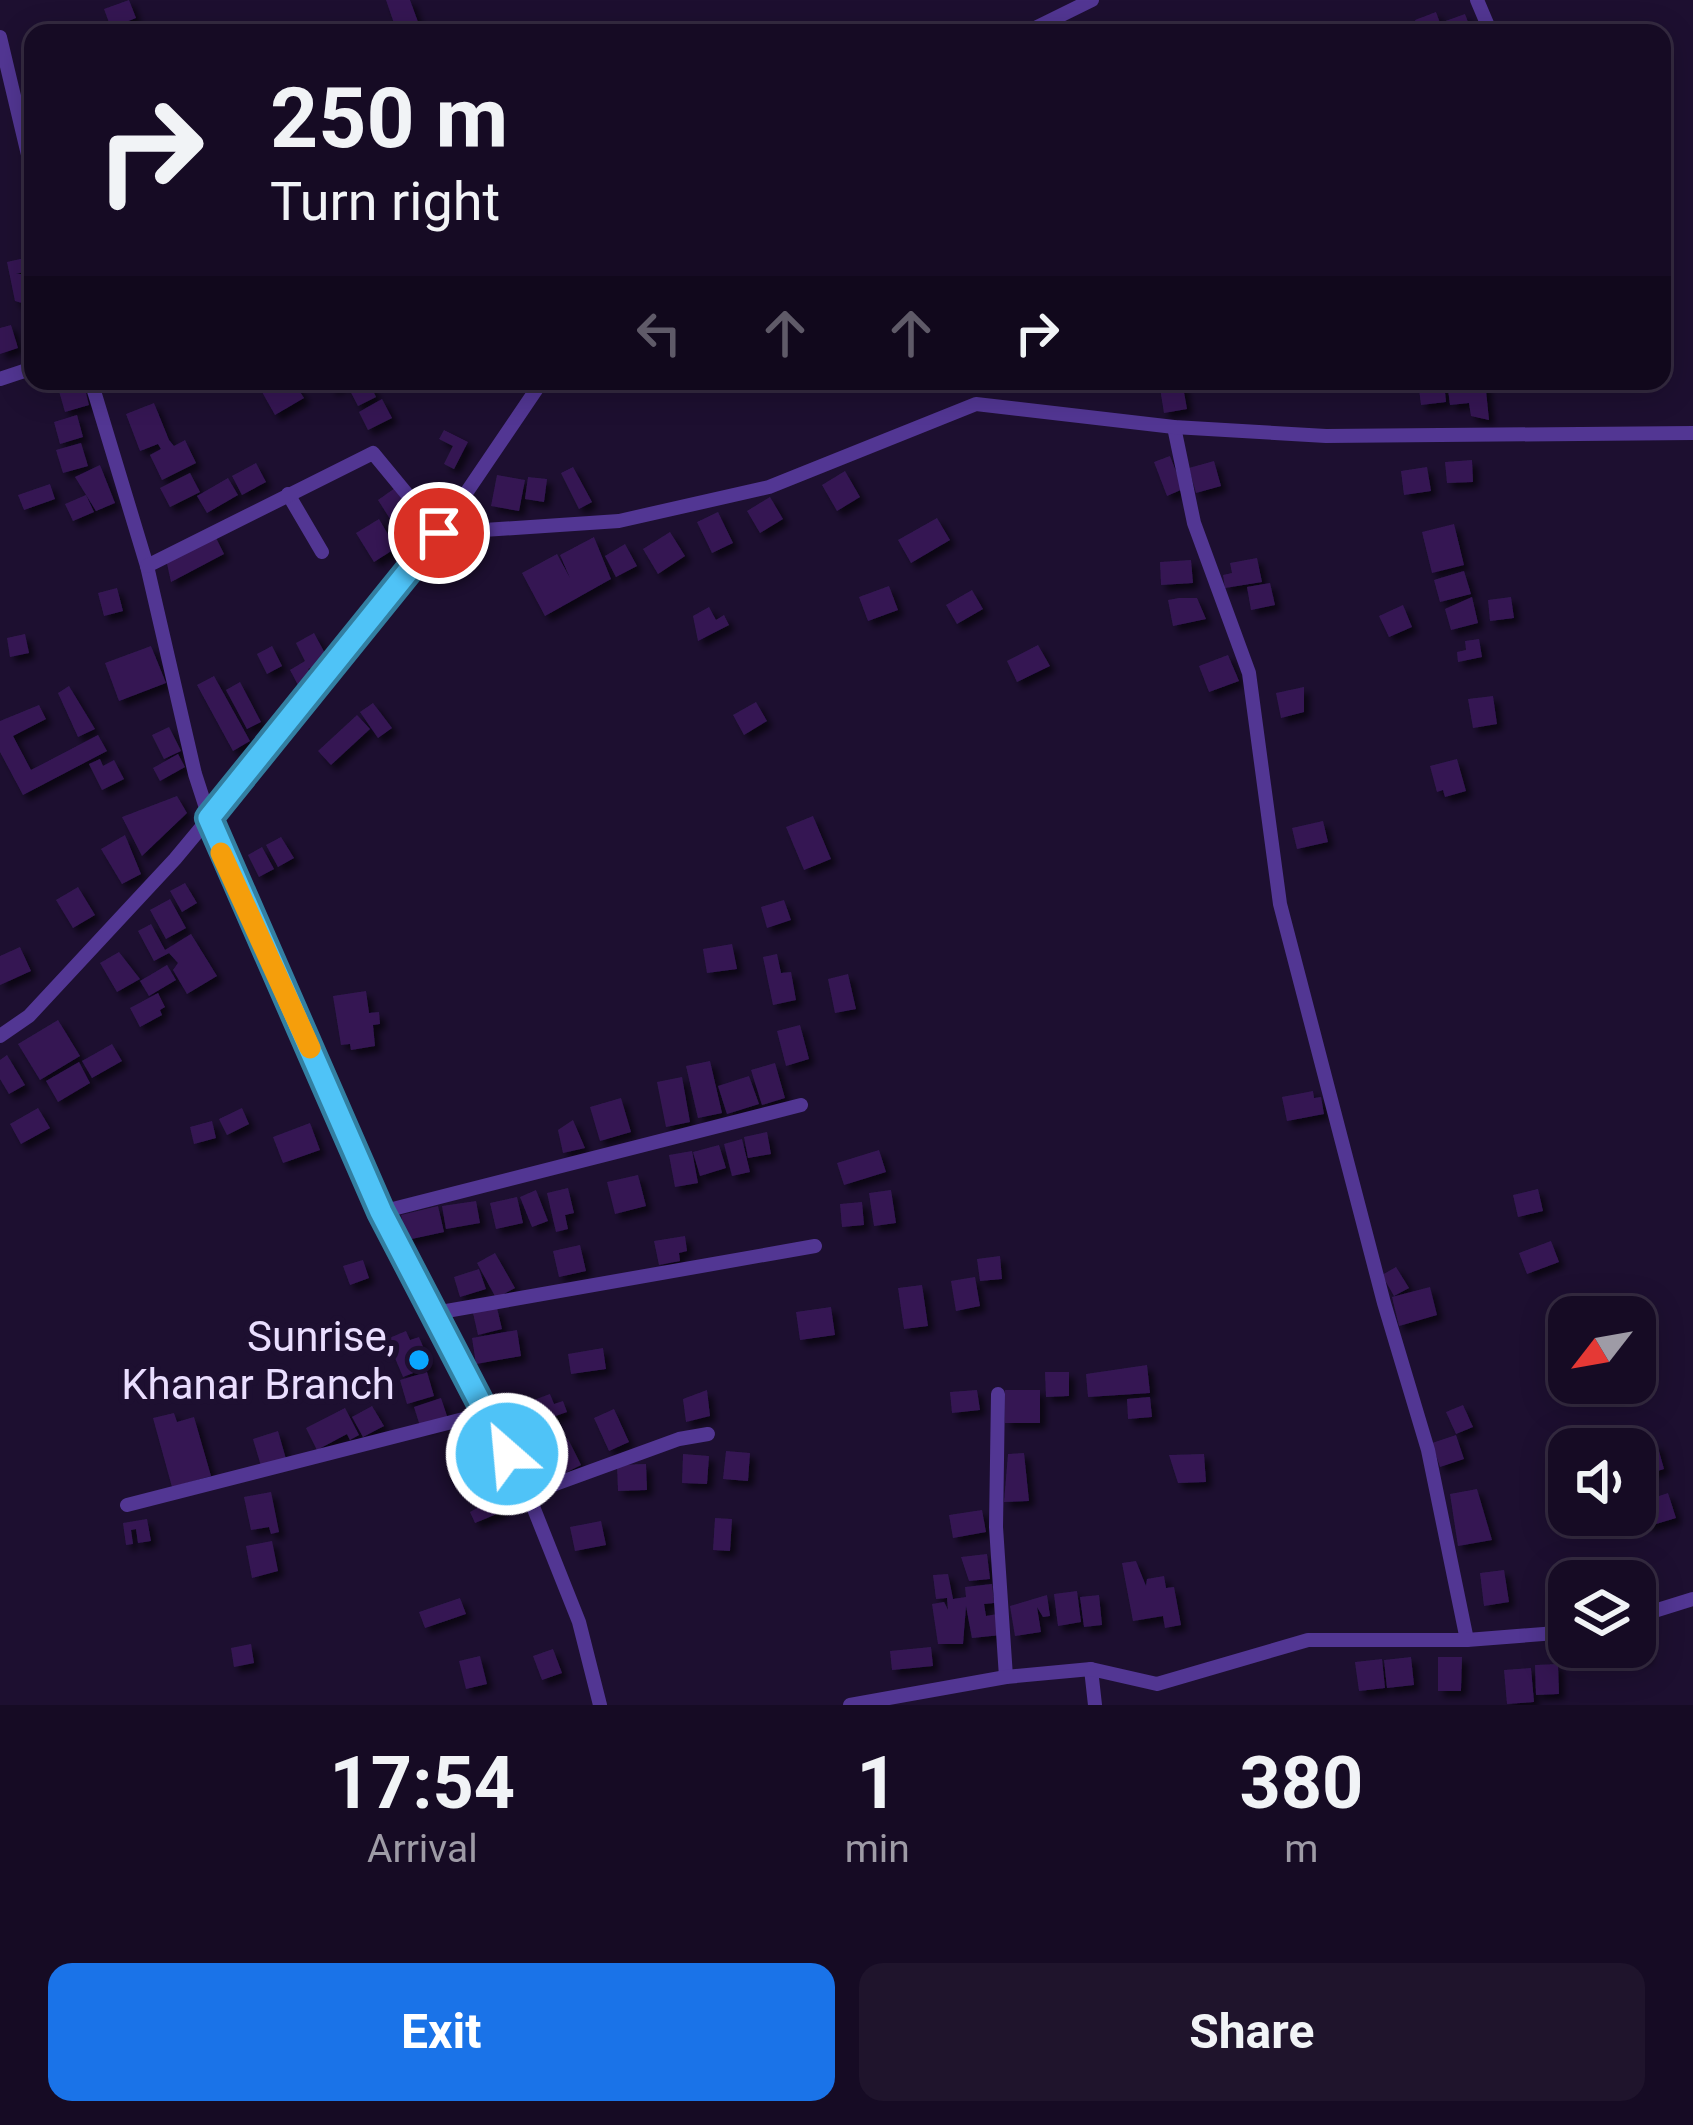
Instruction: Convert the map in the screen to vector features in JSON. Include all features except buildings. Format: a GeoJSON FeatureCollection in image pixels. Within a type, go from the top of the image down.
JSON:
{"type":"FeatureCollection","features":[{"type":"Feature","properties":{"kind":"street"},"geometry":{"type":"LineString","coordinates":[[1043,24],[1091,0]]}},
{"type":"Feature","properties":{"kind":"street"},"geometry":{"type":"LineString","coordinates":[[0,37],[24,138]]}},
{"type":"Feature","properties":{"kind":"street"},"geometry":{"type":"LineString","coordinates":[[95,390],[147,566],[209,818],[381,1212],[528,1494],[579,1622],[600,1705]]}},
{"type":"Feature","properties":{"kind":"street"},"geometry":{"type":"LineString","coordinates":[[0,1036],[29,1016],[209,818],[439,533],[536,390]]}},
{"type":"Feature","properties":{"kind":"street"},"geometry":{"type":"LineString","coordinates":[[439,533],[619,521],[769,487],[976,404],[1174,428],[1326,436],[1693,433]]}},
{"type":"Feature","properties":{"kind":"street"},"geometry":{"type":"LineString","coordinates":[[1174,428],[1194,523],[1249,673],[1280,904],[1384,1303],[1428,1450],[1467,1640]]}},
{"type":"Feature","properties":{"kind":"street"},"geometry":{"type":"LineString","coordinates":[[147,566],[373,453],[439,533]]}},
{"type":"Feature","properties":{"kind":"street"},"geometry":{"type":"LineString","coordinates":[[288,494],[322,552]]}},
{"type":"Feature","properties":{"kind":"street"},"geometry":{"type":"LineString","coordinates":[[381,1212],[801,1105]]}},
{"type":"Feature","properties":{"kind":"street"},"geometry":{"type":"LineString","coordinates":[[436,1313],[815,1246]]}},
{"type":"Feature","properties":{"kind":"street"},"geometry":{"type":"LineString","coordinates":[[998,1394],[996,1527],[1006,1677]]}},
{"type":"Feature","properties":{"kind":"street"},"geometry":{"type":"LineString","coordinates":[[127,1505],[487,1413]]}},
{"type":"Feature","properties":{"kind":"street"},"geometry":{"type":"LineString","coordinates":[[528,1494],[680,1439],[708,1434]]}},
{"type":"Feature","properties":{"kind":"street"},"geometry":{"type":"LineString","coordinates":[[1656,1610],[1693,1599]]}},
{"type":"Feature","properties":{"kind":"street"},"geometry":{"type":"LineString","coordinates":[[850,1705],[900,1700],[1006,1677],[1091,1669],[1157,1684],[1308,1640],[1467,1640],[1548,1634]]}},
{"type":"Feature","properties":{"kind":"street"},"geometry":{"type":"LineString","coordinates":[[1091,1669],[1095,1705]]}},
{"type":"Feature","properties":{"kind":"slow traffic"},"geometry":{"type":"LineString","coordinates":[[221,853],[310,1048]]}},
{"type":"Feature","properties":{"kind":"place","name":"Sunrise, Khanar Branch"},"geometry":{"type":"Point","coordinates":[419,1360]}},
{"type":"Feature","properties":{"kind":"route"},"geometry":{"type":"LineString","coordinates":[[439,533],[209,818],[381,1212],[507,1454]]}}]}
